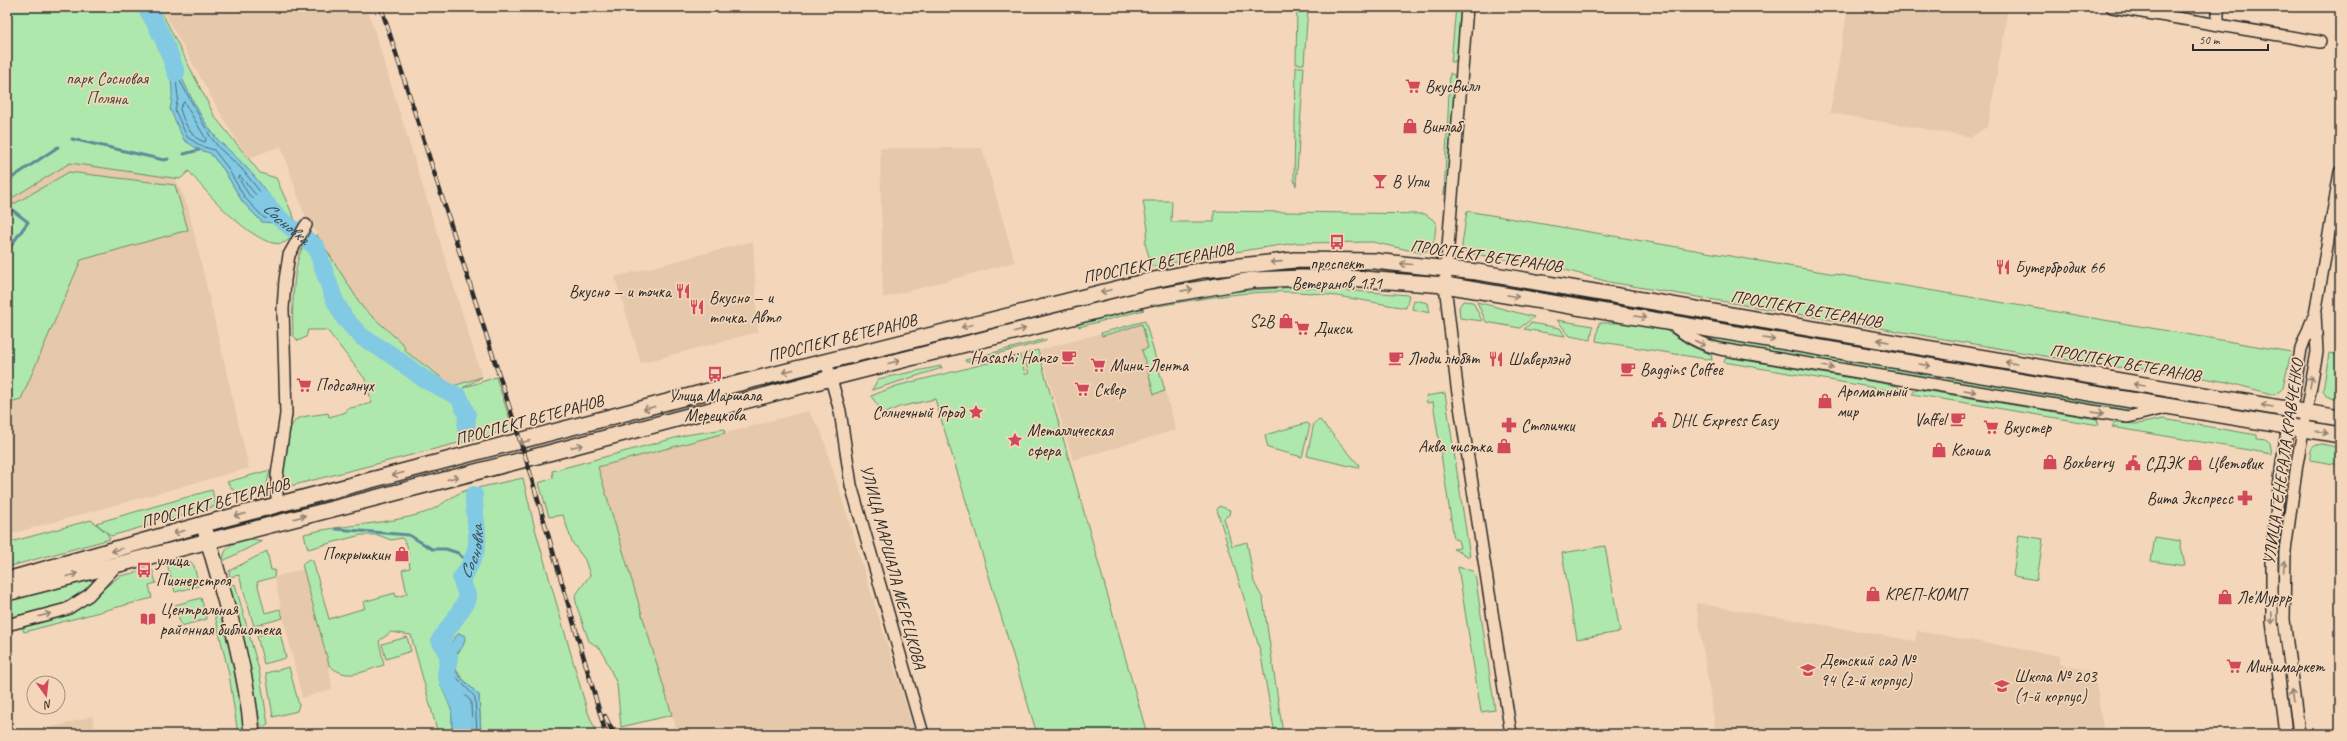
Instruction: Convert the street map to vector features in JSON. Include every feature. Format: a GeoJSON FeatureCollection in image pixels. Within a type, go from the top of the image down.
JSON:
{"type":"FeatureCollection","features":[{"type":"Feature","properties":{"kind":"main road","name":"ПРОСПЕКТ ВЕТЕРАНОВ"},"geometry":{"type":"LineString","coordinates":[[7,580],[204,524],[826,361],[1144,282],[1203,270],[1252,264],[1338,259],[1445,268],[2340,418]]}},
{"type":"Feature","properties":{"kind":"main road","name":"ПРОСПЕКТ ВЕТЕРАНОВ"},"geometry":{"type":"LineString","coordinates":[[7,593],[831,378],[1148,298],[1253,280],[1348,278],[1445,285],[2340,435]]}},
{"type":"Feature","properties":{"kind":"main road"},"geometry":{"type":"LineString","coordinates":[[204,524],[243,670],[249,702],[252,734]]}},
{"type":"Feature","properties":{"kind":"street"},"geometry":{"type":"LineString","coordinates":[[1467,7],[1452,207],[1445,268],[1445,285],[1457,387],[1511,734]]}},
{"type":"Feature","properties":{"kind":"street"},"geometry":{"type":"LineString","coordinates":[[2112,7],[2320,42]]}},
{"type":"Feature","properties":{"kind":"street"},"geometry":{"type":"LineString","coordinates":[[2218,7],[2218,24]]}},
{"type":"Feature","properties":{"kind":"street","name":"УЛИЦА ГЕНЕРАЛА КРАВЧЕНКО"},"geometry":{"type":"LineString","coordinates":[[2286,734],[2274,646],[2271,580],[2274,526],[2288,426],[2301,349],[2315,314],[2340,172]]}},
{"type":"Feature","properties":{"kind":"street"},"geometry":{"type":"LineString","coordinates":[[277,505],[277,475],[286,414],[283,309],[285,280],[289,255],[305,228]]}},
{"type":"Feature","properties":{"kind":"street","name":"УЛИЦА ГЕНЕРАЛА КРАВЧЕНКО"},"geometry":{"type":"LineString","coordinates":[[2299,734],[2286,639],[2283,580],[2289,515],[2317,352],[2315,314]]}},
{"type":"Feature","properties":{"kind":"street","name":"УЛИЦА МАРШАЛА МЕРЕЦКОВА"},"geometry":{"type":"LineString","coordinates":[[826,361],[840,411],[850,485],[923,734]]}},
{"type":"Feature","properties":{"kind":"street"},"geometry":{"type":"LineString","coordinates":[[7,625],[67,609],[89,595],[119,563]]}},
{"type":"Feature","properties":{"kind":"shaded area"},"geometry":{"type":"Polygon","coordinates":[[[161,7],[367,7],[482,377],[454,386],[405,351],[404,345],[363,308],[334,264],[303,211],[281,146],[248,158],[227,125],[161,7]]]}},
{"type":"Feature","properties":{"kind":"shaded area"},"geometry":{"type":"Polygon","coordinates":[[[1848,7],[1987,7],[2008,10],[1988,126],[1971,137],[1830,113],[1848,7]]]}},
{"type":"Feature","properties":{"kind":"shaded area"},"geometry":{"type":"Polygon","coordinates":[[[880,148],[982,148],[1015,262],[883,298],[880,148]]]}},
{"type":"Feature","properties":{"kind":"shaded area"},"geometry":{"type":"Polygon","coordinates":[[[69,152],[173,173],[188,207],[249,468],[7,535],[7,192],[69,152]]]}},
{"type":"Feature","properties":{"kind":"shaded area"},"geometry":{"type":"Polygon","coordinates":[[[753,241],[758,332],[641,363],[615,277],[753,241]]]}},
{"type":"Feature","properties":{"kind":"shaded area"},"geometry":{"type":"Polygon","coordinates":[[[1145,321],[1176,430],[1073,460],[1040,350],[1145,321]]]}},
{"type":"Feature","properties":{"kind":"shaded area"},"geometry":{"type":"Polygon","coordinates":[[[808,411],[821,431],[915,734],[678,734],[598,467],[808,411]]]}},
{"type":"Feature","properties":{"kind":"shaded area"},"geometry":{"type":"Polygon","coordinates":[[[303,569],[329,665],[332,689],[302,698],[274,577],[303,569]]]}},
{"type":"Feature","properties":{"kind":"shaded area"},"geometry":{"type":"Polygon","coordinates":[[[1696,603],[1915,641],[1917,631],[2060,656],[2059,664],[2094,672],[2104,734],[1716,734],[1696,603]]]}},
{"type":"Feature","properties":{"kind":"shaded area"},"geometry":{"type":"Polygon","coordinates":[[[92,716],[96,734],[30,734],[92,716]]]}},
{"type":"Feature","properties":{"kind":"green space","name":"парк Сосновая Поляна"},"geometry":{"type":"Polygon","coordinates":[[[7,7],[159,7],[215,117],[260,173],[276,178],[296,222],[296,227],[290,238],[280,244],[267,241],[252,233],[236,221],[207,192],[189,171],[180,179],[70,163],[7,201],[7,7]],[[213,134],[210,153],[224,170],[242,201],[262,222],[277,208],[244,165],[222,145],[213,134]]]}},
{"type":"Feature","properties":{"kind":"green space"},"geometry":{"type":"Polygon","coordinates":[[[1297,7],[1308,7],[1304,64],[1296,64],[1297,7]]]}},
{"type":"Feature","properties":{"kind":"green space"},"geometry":{"type":"Polygon","coordinates":[[[1456,7],[1461,7],[1457,58],[1455,62],[1451,62],[1456,7]]]}},
{"type":"Feature","properties":{"kind":"green space"},"geometry":{"type":"Polygon","coordinates":[[[1296,67],[1304,67],[1296,186],[1294,180],[1296,67]]]}},
{"type":"Feature","properties":{"kind":"green space"},"geometry":{"type":"Polygon","coordinates":[[[1450,73],[1457,77],[1450,166],[1444,195],[1450,73]]]}},
{"type":"Feature","properties":{"kind":"green space"},"geometry":{"type":"Polygon","coordinates":[[[69,172],[175,185],[188,230],[81,260],[21,399],[7,403],[7,208],[69,172]]]}},
{"type":"Feature","properties":{"kind":"green space"},"geometry":{"type":"Polygon","coordinates":[[[1143,201],[1172,201],[1171,222],[1214,222],[1214,211],[1425,214],[1436,222],[1434,241],[1430,249],[1421,253],[1373,242],[1295,243],[1201,257],[1152,267],[1145,243],[1148,229],[1143,201]]]}},
{"type":"Feature","properties":{"kind":"green space"},"geometry":{"type":"Polygon","coordinates":[[[1467,211],[2291,352],[2283,388],[2275,395],[2227,382],[2143,368],[2109,367],[1609,282],[1562,269],[1468,253],[1463,250],[1462,245],[1467,211]]]}},
{"type":"Feature","properties":{"kind":"green space"},"geometry":{"type":"Polygon","coordinates":[[[317,235],[363,308],[404,345],[405,351],[453,386],[482,377],[463,388],[496,377],[513,429],[290,486],[283,478],[286,445],[294,422],[302,417],[328,413],[329,417],[346,412],[346,409],[372,403],[365,379],[327,330],[308,330],[306,337],[298,341],[293,335],[295,274],[301,251],[308,241],[317,235]]]}},
{"type":"Feature","properties":{"kind":"green space"},"geometry":{"type":"Polygon","coordinates":[[[1297,287],[1409,295],[1406,308],[1325,294],[1298,292],[1263,292],[1228,295],[1158,306],[1160,302],[1224,292],[1297,287]]]}},
{"type":"Feature","properties":{"kind":"green space"},"geometry":{"type":"Polygon","coordinates":[[[1414,300],[1428,303],[1430,313],[1412,309],[1414,300]]]}},
{"type":"Feature","properties":{"kind":"green space"},"geometry":{"type":"Polygon","coordinates":[[[1463,301],[1473,302],[1482,321],[1460,318],[1459,307],[1463,301]]]}},
{"type":"Feature","properties":{"kind":"green space"},"geometry":{"type":"Polygon","coordinates":[[[1477,302],[1534,317],[1520,328],[1486,322],[1477,302]]]}},
{"type":"Feature","properties":{"kind":"green space"},"geometry":{"type":"Polygon","coordinates":[[[1138,307],[1144,310],[1079,327],[1077,322],[1138,307]]]}},
{"type":"Feature","properties":{"kind":"green space"},"geometry":{"type":"Polygon","coordinates":[[[1557,320],[1593,326],[1591,340],[1570,336],[1557,320]]]}},
{"type":"Feature","properties":{"kind":"green space"},"geometry":{"type":"Polygon","coordinates":[[[1145,321],[1165,391],[1154,394],[1142,350],[1148,348],[1142,324],[1102,336],[1101,333],[1145,321]]]}},
{"type":"Feature","properties":{"kind":"green space"},"geometry":{"type":"Polygon","coordinates":[[[1531,323],[1560,328],[1565,336],[1524,329],[1531,323]]]}},
{"type":"Feature","properties":{"kind":"green space"},"geometry":{"type":"Polygon","coordinates":[[[1599,323],[1634,323],[1659,328],[1667,331],[1693,347],[1711,354],[1712,360],[1596,341],[1599,323]]]}},
{"type":"Feature","properties":{"kind":"green space"},"geometry":{"type":"Polygon","coordinates":[[[1694,334],[2139,410],[2125,412],[1711,342],[1694,334]]]}},
{"type":"Feature","properties":{"kind":"green space"},"geometry":{"type":"Polygon","coordinates":[[[1046,339],[1046,341],[966,362],[965,360],[1046,339]]]}},
{"type":"Feature","properties":{"kind":"green space"},"geometry":{"type":"Polygon","coordinates":[[[1038,350],[1147,734],[1037,734],[935,399],[899,407],[884,414],[871,396],[896,386],[1020,355],[1025,374],[1029,374],[1023,354],[1038,350]]]}},
{"type":"Feature","properties":{"kind":"green space"},"geometry":{"type":"Polygon","coordinates":[[[2329,353],[2340,355],[2340,401],[2326,396],[2323,390],[2329,353]]]}},
{"type":"Feature","properties":{"kind":"green space"},"geometry":{"type":"Polygon","coordinates":[[[1726,357],[1898,386],[1899,392],[1724,362],[1726,357]]]}},
{"type":"Feature","properties":{"kind":"green space"},"geometry":{"type":"Polygon","coordinates":[[[941,366],[942,368],[872,390],[878,379],[941,366]]]}},
{"type":"Feature","properties":{"kind":"green space"},"geometry":{"type":"Polygon","coordinates":[[[1916,389],[2097,419],[2099,425],[1912,394],[1916,389]]]}},
{"type":"Feature","properties":{"kind":"green space"},"geometry":{"type":"Polygon","coordinates":[[[1445,393],[1470,557],[1453,549],[1460,548],[1458,540],[1454,539],[1433,402],[1427,403],[1426,396],[1445,393]]]}},
{"type":"Feature","properties":{"kind":"green space"},"geometry":{"type":"Polygon","coordinates":[[[2163,419],[2257,435],[2257,439],[2267,440],[2270,443],[2272,454],[2112,427],[2114,423],[2138,424],[2163,419]]]}},
{"type":"Feature","properties":{"kind":"green space"},"geometry":{"type":"Polygon","coordinates":[[[1320,420],[1359,465],[1358,468],[1307,456],[1314,423],[1320,420]]]}},
{"type":"Feature","properties":{"kind":"green space"},"geometry":{"type":"Polygon","coordinates":[[[1307,423],[1310,425],[1302,457],[1268,448],[1265,435],[1307,423]]]}},
{"type":"Feature","properties":{"kind":"green space"},"geometry":{"type":"Polygon","coordinates":[[[724,429],[725,433],[598,467],[672,715],[621,727],[617,684],[601,649],[589,641],[577,607],[575,596],[590,575],[585,560],[572,542],[563,515],[549,517],[539,483],[553,478],[552,471],[686,435],[724,429]]]}},
{"type":"Feature","properties":{"kind":"green space"},"geometry":{"type":"Polygon","coordinates":[[[2322,444],[2340,448],[2340,465],[2310,460],[2310,453],[2313,447],[2322,444]]]}},
{"type":"Feature","properties":{"kind":"green space"},"geometry":{"type":"Polygon","coordinates":[[[270,470],[265,492],[241,500],[227,482],[270,470]]]}},
{"type":"Feature","properties":{"kind":"green space"},"geometry":{"type":"Polygon","coordinates":[[[523,478],[534,525],[587,710],[597,734],[481,734],[479,695],[459,674],[451,658],[459,652],[459,633],[454,639],[452,633],[472,598],[465,579],[484,550],[477,488],[523,478]]]}},
{"type":"Feature","properties":{"kind":"green space"},"geometry":{"type":"Polygon","coordinates":[[[212,490],[216,506],[167,520],[166,518],[155,521],[156,523],[111,536],[96,523],[212,490]]]}},
{"type":"Feature","properties":{"kind":"green space"},"geometry":{"type":"Polygon","coordinates":[[[467,490],[474,547],[469,563],[459,579],[464,597],[449,624],[436,639],[445,653],[441,663],[441,685],[452,711],[452,734],[438,734],[411,635],[391,632],[379,641],[384,665],[355,674],[349,674],[342,673],[329,665],[302,564],[309,559],[313,561],[329,619],[365,608],[363,602],[395,593],[396,597],[407,594],[402,570],[410,568],[407,545],[402,538],[391,540],[378,535],[361,535],[308,549],[304,534],[334,528],[394,520],[424,513],[467,490]]]}},
{"type":"Feature","properties":{"kind":"green space"},"geometry":{"type":"Polygon","coordinates":[[[1219,506],[1230,510],[1229,515],[1224,518],[1232,546],[1247,542],[1254,582],[1263,599],[1283,734],[1275,734],[1260,650],[1217,510],[1219,506]]]}},
{"type":"Feature","properties":{"kind":"green space"},"geometry":{"type":"Polygon","coordinates":[[[91,520],[107,533],[110,539],[7,567],[7,543],[91,520]]]}},
{"type":"Feature","properties":{"kind":"green space"},"geometry":{"type":"Polygon","coordinates":[[[2019,535],[2043,539],[2037,580],[2013,576],[2019,535]]]}},
{"type":"Feature","properties":{"kind":"green space"},"geometry":{"type":"Polygon","coordinates":[[[2155,537],[2180,541],[2185,566],[2151,561],[2155,537]]]}},
{"type":"Feature","properties":{"kind":"green space"},"geometry":{"type":"Polygon","coordinates":[[[253,539],[262,541],[223,561],[226,551],[233,544],[242,540],[253,539]]]}},
{"type":"Feature","properties":{"kind":"green space"},"geometry":{"type":"Polygon","coordinates":[[[1605,546],[1620,632],[1577,639],[1562,553],[1605,546]]]}},
{"type":"Feature","properties":{"kind":"green space"},"geometry":{"type":"Polygon","coordinates":[[[267,551],[271,570],[275,570],[274,577],[257,582],[265,613],[280,609],[283,618],[254,626],[239,575],[230,577],[229,571],[267,551]]]}},
{"type":"Feature","properties":{"kind":"green space"},"geometry":{"type":"Polygon","coordinates":[[[181,561],[191,562],[194,566],[199,586],[175,592],[167,564],[181,561]]]}},
{"type":"Feature","properties":{"kind":"green space"},"geometry":{"type":"Polygon","coordinates":[[[1458,567],[1472,571],[1475,574],[1495,710],[1481,712],[1458,567]]]}},
{"type":"Feature","properties":{"kind":"green space"},"geometry":{"type":"Polygon","coordinates":[[[152,569],[156,583],[149,585],[152,598],[24,632],[22,627],[70,614],[120,576],[152,569]]]}},
{"type":"Feature","properties":{"kind":"green space"},"geometry":{"type":"Polygon","coordinates":[[[91,577],[93,582],[91,585],[68,603],[7,619],[7,597],[91,577]]]}},
{"type":"Feature","properties":{"kind":"green space"},"geometry":{"type":"Polygon","coordinates":[[[235,584],[259,670],[268,724],[263,727],[260,723],[250,668],[227,586],[235,584]]]}},
{"type":"Feature","properties":{"kind":"green space"},"geometry":{"type":"Polygon","coordinates":[[[201,598],[207,619],[181,626],[175,605],[201,598]]]}},
{"type":"Feature","properties":{"kind":"green space"},"geometry":{"type":"Polygon","coordinates":[[[221,615],[236,672],[245,734],[238,734],[229,674],[215,616],[221,615]]]}},
{"type":"Feature","properties":{"kind":"green space"},"geometry":{"type":"Polygon","coordinates":[[[279,629],[286,658],[264,664],[257,636],[279,629]]]}},
{"type":"Feature","properties":{"kind":"green space"},"geometry":{"type":"Polygon","coordinates":[[[407,637],[411,651],[386,659],[382,644],[407,637]]]}},
{"type":"Feature","properties":{"kind":"green space"},"geometry":{"type":"Polygon","coordinates":[[[289,667],[299,705],[297,711],[273,717],[266,673],[289,667]]]}},
{"type":"Feature","properties":{"kind":"water"},"geometry":{"type":"Polygon","coordinates":[[[169,51],[195,105],[207,125],[218,140],[238,158],[267,192],[277,210],[279,218],[274,223],[262,222],[242,201],[224,170],[210,153],[199,150],[184,140],[170,109],[172,102],[172,88],[169,66],[169,51]]]}},
{"type":"Feature","properties":{"kind":"water"},"geometry":{"type":"Polygon","coordinates":[[[459,633],[465,636],[463,647],[449,657],[442,646],[450,643],[459,633]]]}},
{"type":"Feature","properties":{"kind":"water"},"geometry":{"type":"Polygon","coordinates":[[[451,658],[458,675],[479,695],[481,734],[452,734],[452,711],[441,685],[441,663],[448,663],[451,658]]]}},
{"type":"Feature","properties":{"kind":"waterway","name":"Сосновка"},"geometry":{"type":"LineString","coordinates":[[146,7],[163,39],[176,73]]}},
{"type":"Feature","properties":{"kind":"waterway"},"geometry":{"type":"LineString","coordinates":[[72,139],[164,160],[168,159]]}},
{"type":"Feature","properties":{"kind":"waterway"},"geometry":{"type":"LineString","coordinates":[[7,181],[58,147]]}},
{"type":"Feature","properties":{"kind":"waterway"},"geometry":{"type":"LineString","coordinates":[[184,154],[199,150]]}},
{"type":"Feature","properties":{"kind":"waterway","name":"Сосновка"},"geometry":{"type":"LineString","coordinates":[[263,200],[279,218],[316,247],[334,299],[345,319],[362,337],[390,354],[424,379],[459,397],[467,415],[466,430]]}},
{"type":"Feature","properties":{"kind":"waterway"},"geometry":{"type":"LineString","coordinates":[[7,206],[28,222],[7,251]]}},
{"type":"Feature","properties":{"kind":"waterway","name":"Сосновка"},"geometry":{"type":"LineString","coordinates":[[465,734],[460,706],[446,675],[449,657],[440,640],[468,598],[461,579],[474,556],[477,546],[474,495]]}},
{"type":"Feature","properties":{"kind":"waterway"},"geometry":{"type":"LineString","coordinates":[[336,529],[409,535],[432,549],[446,549],[458,553],[470,565]]}},
{"type":"Feature","properties":{"kind":"railway"},"geometry":{"type":"LineString","coordinates":[[381,7],[526,459],[606,734]]}},
{"type":"Feature","properties":{"kind":"railway"},"geometry":{"type":"LineString","coordinates":[[605,716],[614,734]]}},
{"type":"Feature","properties":{"kind":"place","name":"ВкусВилл"},"geometry":{"type":"Point","coordinates":[1413,86]}},
{"type":"Feature","properties":{"kind":"place","name":"Винлаб"},"geometry":{"type":"Point","coordinates":[1410,126]}},
{"type":"Feature","properties":{"kind":"place","name":"В Угли"},"geometry":{"type":"Point","coordinates":[1380,181]}},
{"type":"Feature","properties":{"kind":"place","name":"проспект Ветеранов, 171"},"geometry":{"type":"Point","coordinates":[1337,242]}},
{"type":"Feature","properties":{"kind":"place","name":"Бутербродик 66"},"geometry":{"type":"Point","coordinates":[2003,267]}},
{"type":"Feature","properties":{"kind":"place","name":"Вкусно — и точка"},"geometry":{"type":"Point","coordinates":[683,291]}},
{"type":"Feature","properties":{"kind":"place","name":"Вкусно — и точка. Авто"},"geometry":{"type":"Point","coordinates":[697,307]}},
{"type":"Feature","properties":{"kind":"place","name":"S2B"},"geometry":{"type":"Point","coordinates":[1286,321]}},
{"type":"Feature","properties":{"kind":"place","name":"Дикси"},"geometry":{"type":"Point","coordinates":[1302,328]}},
{"type":"Feature","properties":{"kind":"place","name":"Hasashi Hanzo"},"geometry":{"type":"Point","coordinates":[1069,357]}},
{"type":"Feature","properties":{"kind":"place","name":"Люди любят"},"geometry":{"type":"Point","coordinates":[1396,358]}},
{"type":"Feature","properties":{"kind":"place","name":"Шаверлэнд"},"geometry":{"type":"Point","coordinates":[1496,359]}},
{"type":"Feature","properties":{"kind":"place","name":"Мини-Лента"},"geometry":{"type":"Point","coordinates":[1098,365]}},
{"type":"Feature","properties":{"kind":"place","name":"Baggins Coffee"},"geometry":{"type":"Point","coordinates":[1628,369]}},
{"type":"Feature","properties":{"kind":"place","name":"Улица Маршала Мерецкова"},"geometry":{"type":"Point","coordinates":[715,374]}},
{"type":"Feature","properties":{"kind":"place","name":"Подсолнух"},"geometry":{"type":"Point","coordinates":[304,385]}},
{"type":"Feature","properties":{"kind":"place","name":"Сквер"},"geometry":{"type":"Point","coordinates":[1082,389]}},
{"type":"Feature","properties":{"kind":"place","name":"Ароматный мир"},"geometry":{"type":"Point","coordinates":[1825,401]}},
{"type":"Feature","properties":{"kind":"place","name":"Солнечный Город"},"geometry":{"type":"Point","coordinates":[976,412]}},
{"type":"Feature","properties":{"kind":"place","name":"Vaffel"},"geometry":{"type":"Point","coordinates":[1958,419]}},
{"type":"Feature","properties":{"kind":"place","name":"DHL Express Easy"},"geometry":{"type":"Point","coordinates":[1659,420]}},
{"type":"Feature","properties":{"kind":"place","name":"Столички"},"geometry":{"type":"Point","coordinates":[1509,425]}},
{"type":"Feature","properties":{"kind":"place","name":"Вкустер"},"geometry":{"type":"Point","coordinates":[1991,427]}},
{"type":"Feature","properties":{"kind":"place","name":"Металлическая сфера"},"geometry":{"type":"Point","coordinates":[1015,440]}},
{"type":"Feature","properties":{"kind":"place","name":"Аква чистка"},"geometry":{"type":"Point","coordinates":[1504,446]}},
{"type":"Feature","properties":{"kind":"place","name":"Ксюша"},"geometry":{"type":"Point","coordinates":[1939,450]}},
{"type":"Feature","properties":{"kind":"place","name":"Boxberry"},"geometry":{"type":"Point","coordinates":[2050,462]}},
{"type":"Feature","properties":{"kind":"place","name":"СДЭК"},"geometry":{"type":"Point","coordinates":[2133,463]}},
{"type":"Feature","properties":{"kind":"place","name":"Цветовик"},"geometry":{"type":"Point","coordinates":[2195,463]}},
{"type":"Feature","properties":{"kind":"place","name":"Вита Экспресс"},"geometry":{"type":"Point","coordinates":[2245,498]}},
{"type":"Feature","properties":{"kind":"place","name":"Покрышкин"},"geometry":{"type":"Point","coordinates":[402,554]}},
{"type":"Feature","properties":{"kind":"place","name":"улица Пионерстроя"},"geometry":{"type":"Point","coordinates":[144,570]}},
{"type":"Feature","properties":{"kind":"place","name":"КРЕП-КОМП"},"geometry":{"type":"Point","coordinates":[1873,594]}},
{"type":"Feature","properties":{"kind":"place","name":"Ле'Муррр"},"geometry":{"type":"Point","coordinates":[2225,597]}},
{"type":"Feature","properties":{"kind":"place","name":"Центральная районная библиотека"},"geometry":{"type":"Point","coordinates":[148,619]}},
{"type":"Feature","properties":{"kind":"place","name":"Минимаркет"},"geometry":{"type":"Point","coordinates":[2234,666]}},
{"type":"Feature","properties":{"kind":"place","name":"Детский сад № 94 (2-й корпус)"},"geometry":{"type":"Point","coordinates":[1808,670]}},
{"type":"Feature","properties":{"kind":"place","name":"Школа № 203 (1-й корпус)"},"geometry":{"type":"Point","coordinates":[2002,686]}}]}
